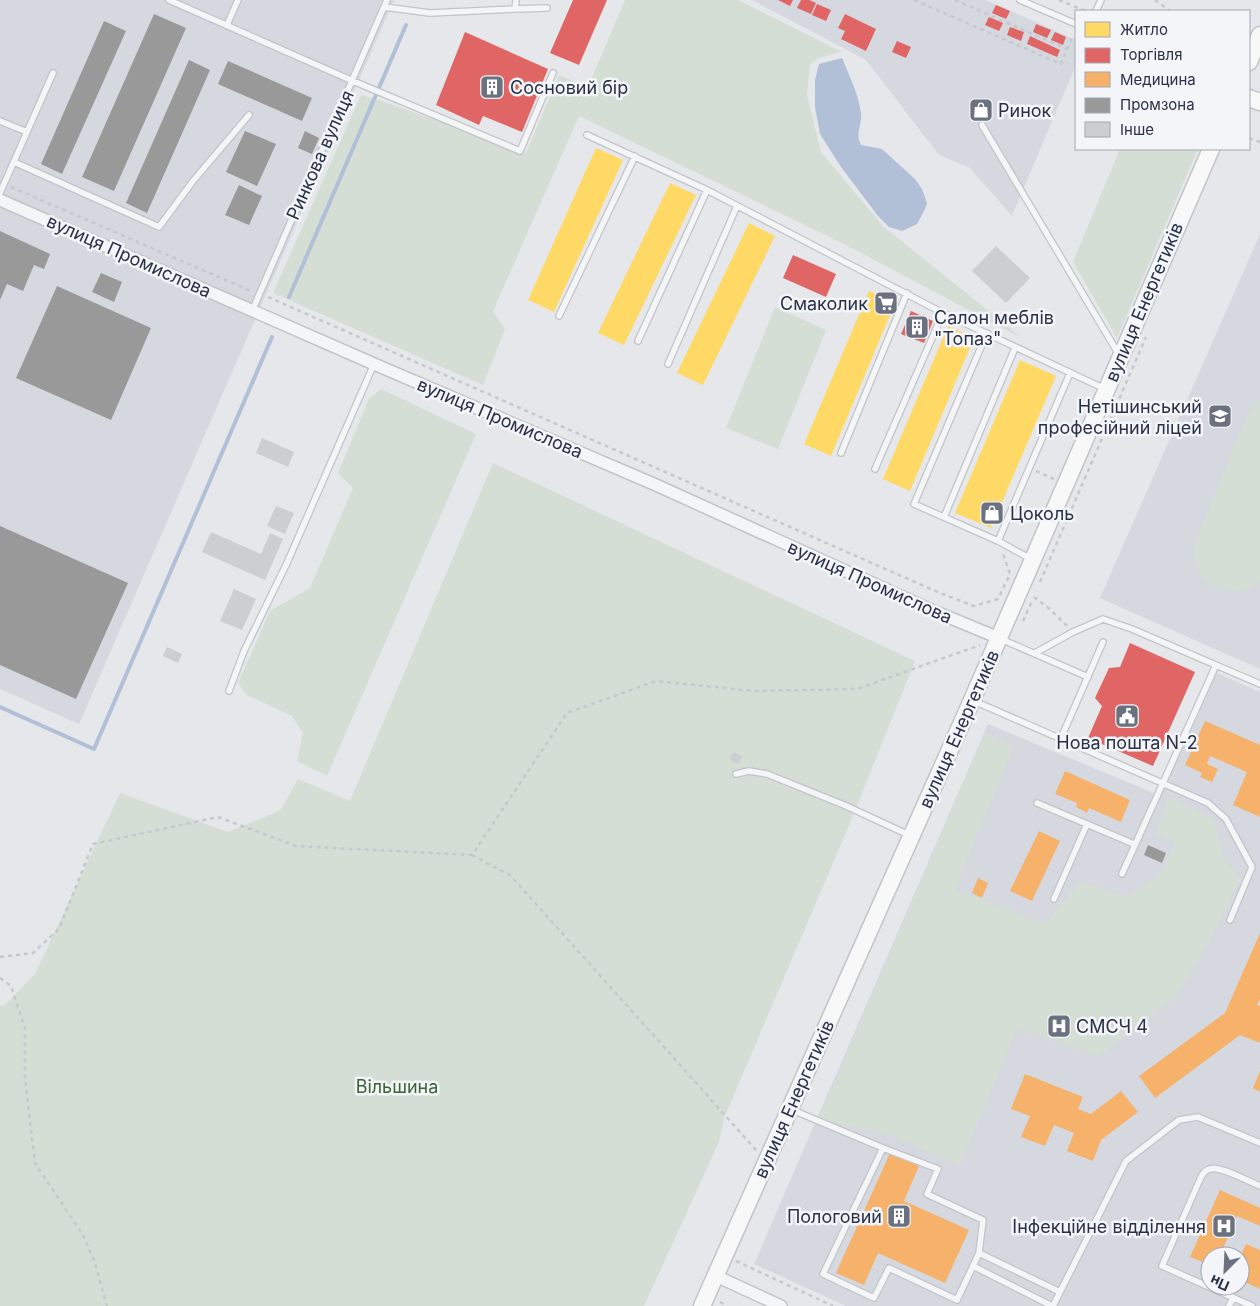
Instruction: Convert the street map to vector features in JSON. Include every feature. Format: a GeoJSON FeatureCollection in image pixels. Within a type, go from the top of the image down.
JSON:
{"type":"FeatureCollection","features":[{"type":"Feature","properties":{"kind":"main road"},"geometry":{"type":"LineString","coordinates":[[1250,60],[1260,35]]}},
{"type":"Feature","properties":{"kind":"main road","name":"вулиця Енергетиків"},"geometry":{"type":"LineString","coordinates":[[702,1306],[972,700],[1211,150]]}},
{"type":"Feature","properties":{"kind":"street","name":"вулиця Промислова"},"geometry":{"type":"LineString","coordinates":[[0,200],[374,364],[656,484],[936,612],[999,638]]}},
{"type":"Feature","properties":{"kind":"street"},"geometry":{"type":"LineString","coordinates":[[716,1276],[781,1306]]}},
{"type":"Feature","properties":{"kind":"lane"},"geometry":{"type":"LineString","coordinates":[[169,0],[353,81],[520,151],[553,73]]}},
{"type":"Feature","properties":{"kind":"lane"},"geometry":{"type":"LineString","coordinates":[[227,25],[238,0]]}},
{"type":"Feature","properties":{"kind":"lane","name":"Ринкова вулиця"},"geometry":{"type":"LineString","coordinates":[[252,311],[387,0]]}},
{"type":"Feature","properties":{"kind":"lane"},"geometry":{"type":"LineString","coordinates":[[515,9],[516,0]]}},
{"type":"Feature","properties":{"kind":"lane"},"geometry":{"type":"LineString","coordinates":[[1020,0],[1075,24]]}},
{"type":"Feature","properties":{"kind":"lane"},"geometry":{"type":"LineString","coordinates":[[384,7],[430,13],[547,8]]}},
{"type":"Feature","properties":{"kind":"lane"},"geometry":{"type":"LineString","coordinates":[[0,193],[53,73]]}},
{"type":"Feature","properties":{"kind":"lane"},"geometry":{"type":"LineString","coordinates":[[14,162],[160,227],[193,181],[249,115]]}},
{"type":"Feature","properties":{"kind":"lane"},"geometry":{"type":"LineString","coordinates":[[0,121],[27,132]]}},
{"type":"Feature","properties":{"kind":"lane"},"geometry":{"type":"LineString","coordinates":[[982,125],[1121,357]]}},
{"type":"Feature","properties":{"kind":"lane"},"geometry":{"type":"LineString","coordinates":[[587,136],[707,190],[943,312],[1106,390]]}},
{"type":"Feature","properties":{"kind":"lane"},"geometry":{"type":"LineString","coordinates":[[559,316],[635,156]]}},
{"type":"Feature","properties":{"kind":"lane"},"geometry":{"type":"LineString","coordinates":[[638,341],[707,190]]}},
{"type":"Feature","properties":{"kind":"lane"},"geometry":{"type":"LineString","coordinates":[[668,364],[738,206]]}},
{"type":"Feature","properties":{"kind":"lane"},"geometry":{"type":"LineString","coordinates":[[841,453],[907,293]]}},
{"type":"Feature","properties":{"kind":"lane"},"geometry":{"type":"LineString","coordinates":[[875,470],[943,312]]}},
{"type":"Feature","properties":{"kind":"lane"},"geometry":{"type":"LineString","coordinates":[[987,333],[914,504],[998,541],[1032,560]]}},
{"type":"Feature","properties":{"kind":"lane"},"geometry":{"type":"LineString","coordinates":[[944,517],[1015,348]]}},
{"type":"Feature","properties":{"kind":"lane"},"geometry":{"type":"LineString","coordinates":[[228,691],[244,651],[287,563],[374,364]]}},
{"type":"Feature","properties":{"kind":"lane"},"geometry":{"type":"LineString","coordinates":[[998,541],[1070,373]]}},
{"type":"Feature","properties":{"kind":"lane"},"geometry":{"type":"LineString","coordinates":[[1036,654],[1073,632],[1103,619],[1132,629],[1260,684]]}},
{"type":"Feature","properties":{"kind":"lane"},"geometry":{"type":"LineString","coordinates":[[999,638],[1088,676]]}},
{"type":"Feature","properties":{"kind":"lane"},"geometry":{"type":"LineString","coordinates":[[1061,738],[1103,642]]}},
{"type":"Feature","properties":{"kind":"lane"},"geometry":{"type":"LineString","coordinates":[[1122,874],[1161,783],[1216,664]]}},
{"type":"Feature","properties":{"kind":"lane"},"geometry":{"type":"LineString","coordinates":[[972,700],[1208,803],[1226,819],[1252,867],[1230,920]]}},
{"type":"Feature","properties":{"kind":"lane"},"geometry":{"type":"LineString","coordinates":[[736,774],[749,771],[767,774],[844,804],[911,836]]}},
{"type":"Feature","properties":{"kind":"lane"},"geometry":{"type":"LineString","coordinates":[[1036,803],[1134,844]]}},
{"type":"Feature","properties":{"kind":"lane"},"geometry":{"type":"LineString","coordinates":[[1054,899],[1087,824]]}},
{"type":"Feature","properties":{"kind":"lane"},"geometry":{"type":"LineString","coordinates":[[790,1109],[938,1169],[926,1194],[983,1220],[979,1253],[957,1300],[889,1268],[874,1298],[823,1274],[883,1148]]}},
{"type":"Feature","properties":{"kind":"lane"},"geometry":{"type":"LineString","coordinates":[[973,1266],[1053,1306],[1126,1161],[1179,1120],[1198,1117],[1260,1143]]}},
{"type":"Feature","properties":{"kind":"lane"},"geometry":{"type":"LineString","coordinates":[[1252,1306],[1162,1266],[1205,1171],[1212,1168],[1220,1169],[1260,1186]]}},
{"type":"Feature","properties":{"kind":"lane"},"geometry":{"type":"LineString","coordinates":[[979,1253],[1060,1292]]}},
{"type":"Feature","properties":{"kind":"lane"},"geometry":{"type":"LineString","coordinates":[[1229,1306],[1233,1298]]}},
{"type":"Feature","properties":{"kind":"path"},"geometry":{"type":"LineString","coordinates":[[914,0],[1061,64],[1072,38],[1075,40]]}},
{"type":"Feature","properties":{"kind":"path"},"geometry":{"type":"LineString","coordinates":[[955,0],[1067,49]]}},
{"type":"Feature","properties":{"kind":"path"},"geometry":{"type":"LineString","coordinates":[[1059,0],[1084,10]]}},
{"type":"Feature","properties":{"kind":"path"},"geometry":{"type":"LineString","coordinates":[[1155,0],[1169,10]]}},
{"type":"Feature","properties":{"kind":"path"},"geometry":{"type":"LineString","coordinates":[[4,184],[940,593],[974,606],[998,599],[1010,574],[998,541]]}},
{"type":"Feature","properties":{"kind":"path"},"geometry":{"type":"LineString","coordinates":[[1034,596],[1073,632]]}},
{"type":"Feature","properties":{"kind":"path"},"geometry":{"type":"LineString","coordinates":[[472,855],[567,713],[656,681],[753,691],[856,689],[999,638]]}},
{"type":"Feature","properties":{"kind":"path"},"geometry":{"type":"LineString","coordinates":[[0,957],[33,953],[59,929],[93,844],[218,817],[296,846],[472,855],[511,876],[766,1162]]}},
{"type":"Feature","properties":{"kind":"path"},"geometry":{"type":"LineString","coordinates":[[0,978],[11,986],[25,1028],[25,1079],[35,1163],[83,1235],[95,1263],[107,1306]]}},
{"type":"Feature","properties":{"kind":"path"},"geometry":{"type":"LineString","coordinates":[[736,1261],[833,1306]]}},
{"type":"Feature","properties":{"kind":"shaded area"},"geometry":{"type":"Polygon","coordinates":[[[0,0],[394,0],[79,724],[0,689],[0,0]]]}},
{"type":"Feature","properties":{"kind":"shaded area","name":"Ринок"},"geometry":{"type":"Polygon","coordinates":[[[752,0],[986,0],[1075,40],[1075,67],[1012,216],[970,168],[939,155],[866,60],[752,0]]]}},
{"type":"Feature","properties":{"kind":"shaded area","name":"Нетішинський професійний ліцей"},"geometry":{"type":"Polygon","coordinates":[[[1260,234],[1260,669],[1100,598],[1260,234]]]}},
{"type":"Feature","properties":{"kind":"shaded area","name":"СМСЧ 4"},"geometry":{"type":"Polygon","coordinates":[[[1217,673],[1260,692],[1260,1306],[846,1306],[754,1264],[988,724],[1161,796],[1217,673]]]}},
{"type":"Feature","properties":{"kind":"green space"},"geometry":{"type":"Polygon","coordinates":[[[625,0],[738,0],[842,52],[819,58],[810,64],[807,95],[821,152],[883,226],[1022,338],[844,244],[579,116],[493,311],[505,329],[483,385],[273,293],[361,95],[526,153],[559,75],[588,87],[625,0]]]}},
{"type":"Feature","properties":{"kind":"green space"},"geometry":{"type":"Polygon","coordinates":[[[1120,150],[1198,150],[1117,338],[1073,262],[1120,150]]]}},
{"type":"Feature","properties":{"kind":"green space"},"geometry":{"type":"Polygon","coordinates":[[[775,307],[826,330],[778,449],[726,428],[775,307]]]}},
{"type":"Feature","properties":{"kind":"green space"},"geometry":{"type":"Polygon","coordinates":[[[381,389],[476,434],[327,776],[297,761],[303,733],[292,716],[247,695],[238,683],[270,611],[310,588],[353,488],[338,473],[369,399],[381,389]]]}},
{"type":"Feature","properties":{"kind":"green space"},"geometry":{"type":"Polygon","coordinates":[[[1260,399],[1260,581],[1252,587],[1233,591],[1214,586],[1200,573],[1195,561],[1194,545],[1248,414],[1260,399]]]}},
{"type":"Feature","properties":{"kind":"green space","name":"Вільшина"},"geometry":{"type":"Polygon","coordinates":[[[493,463],[915,661],[848,828],[724,1118],[719,1142],[644,1306],[0,1306],[0,1005],[4,1006],[35,974],[120,793],[228,832],[281,810],[298,779],[350,801],[493,463]]]}},
{"type":"Feature","properties":{"kind":"green space"},"geometry":{"type":"Polygon","coordinates":[[[985,732],[1014,746],[955,889],[1045,924],[1081,881],[1127,897],[1161,873],[1175,842],[1155,833],[1170,797],[1213,819],[1225,861],[1241,878],[1207,945],[1176,997],[1098,1056],[1017,1029],[960,1165],[892,1136],[819,1119],[985,732]]]}},
{"type":"Feature","properties":{"kind":"water"},"geometry":{"type":"Polygon","coordinates":[[[842,58],[860,107],[859,141],[861,145],[882,149],[915,179],[922,189],[927,203],[917,224],[902,231],[889,227],[878,216],[841,167],[820,134],[815,107],[815,80],[819,64],[842,58]]]}},
{"type":"Feature","properties":{"kind":"building: Житло"},"geometry":{"type":"Polygon","coordinates":[[[596,148],[623,160],[554,312],[528,300],[596,148]]]}},
{"type":"Feature","properties":{"kind":"building: Житло"},"geometry":{"type":"Polygon","coordinates":[[[670,183],[696,195],[624,345],[598,333],[670,183]]]}},
{"type":"Feature","properties":{"kind":"building: Житло"},"geometry":{"type":"Polygon","coordinates":[[[749,223],[775,236],[703,385],[677,373],[749,223]]]}},
{"type":"Feature","properties":{"kind":"building: Житло"},"geometry":{"type":"Polygon","coordinates":[[[869,291],[895,303],[831,456],[804,444],[869,291]]]}},
{"type":"Feature","properties":{"kind":"building: Житло"},"geometry":{"type":"Polygon","coordinates":[[[948,326],[974,338],[910,491],[883,479],[948,326]]]}},
{"type":"Feature","properties":{"kind":"building: Житло"},"geometry":{"type":"Polygon","coordinates":[[[1020,360],[1056,376],[991,528],[955,513],[1020,360]]]}},
{"type":"Feature","properties":{"kind":"building: Торгівля"},"geometry":{"type":"Polygon","coordinates":[[[573,0],[607,0],[579,65],[550,53],[573,0]]]}},
{"type":"Feature","properties":{"kind":"building: Торгівля"},"geometry":{"type":"Polygon","coordinates":[[[778,0],[793,0],[790,6],[778,0]]]}},
{"type":"Feature","properties":{"kind":"building: Торгівля"},"geometry":{"type":"Polygon","coordinates":[[[801,0],[809,0],[816,3],[811,14],[797,8],[801,0]]]}},
{"type":"Feature","properties":{"kind":"building: Торгівля"},"geometry":{"type":"Polygon","coordinates":[[[817,4],[831,10],[826,21],[812,15],[817,4]]]}},
{"type":"Feature","properties":{"kind":"building: Торгівля"},"geometry":{"type":"Polygon","coordinates":[[[996,5],[1010,11],[1006,19],[992,13],[996,5]]]}},
{"type":"Feature","properties":{"kind":"building: Торгівля"},"geometry":{"type":"Polygon","coordinates":[[[845,14],[876,29],[866,51],[841,39],[845,31],[838,28],[845,14]]]}},
{"type":"Feature","properties":{"kind":"building: Торгівля"},"geometry":{"type":"Polygon","coordinates":[[[989,17],[1003,23],[999,31],[985,25],[989,17]]]}},
{"type":"Feature","properties":{"kind":"building: Торгівля"},"geometry":{"type":"Polygon","coordinates":[[[1036,24],[1051,30],[1047,38],[1033,32],[1036,24]]]}},
{"type":"Feature","properties":{"kind":"building: Торгівля"},"geometry":{"type":"Polygon","coordinates":[[[1010,27],[1024,32],[1021,41],[1007,35],[1010,27]]]}},
{"type":"Feature","properties":{"kind":"building: Торгівля","name":"Сосновий бір"},"geometry":{"type":"Polygon","coordinates":[[[465,32],[548,69],[522,132],[483,116],[479,125],[436,105],[465,32]]]}},
{"type":"Feature","properties":{"kind":"building: Торгівля"},"geometry":{"type":"Polygon","coordinates":[[[1055,32],[1066,37],[1063,45],[1051,40],[1055,32]]]}},
{"type":"Feature","properties":{"kind":"building: Торгівля"},"geometry":{"type":"Polygon","coordinates":[[[1030,36],[1060,50],[1057,57],[1027,44],[1030,36]]]}},
{"type":"Feature","properties":{"kind":"building: Торгівля"},"geometry":{"type":"Polygon","coordinates":[[[897,41],[911,47],[906,58],[892,52],[897,41]]]}},
{"type":"Feature","properties":{"kind":"building: Торгівля"},"geometry":{"type":"Polygon","coordinates":[[[793,255],[836,274],[826,297],[783,278],[793,255]]]}},
{"type":"Feature","properties":{"kind":"building: Торгівля","name":"Салон меблів \"Топаз\""},"geometry":{"type":"Polygon","coordinates":[[[911,311],[933,321],[924,343],[901,334],[911,311]]]}},
{"type":"Feature","properties":{"kind":"building: Торгівля"},"geometry":{"type":"Polygon","coordinates":[[[1130,643],[1195,672],[1153,766],[1088,738],[1102,706],[1095,698],[1109,668],[1120,667],[1130,643]]]}},
{"type":"Feature","properties":{"kind":"building: Медицина"},"geometry":{"type":"Polygon","coordinates":[[[1205,721],[1260,745],[1260,817],[1233,805],[1247,772],[1210,756],[1207,764],[1218,769],[1212,782],[1200,777],[1202,773],[1185,765],[1205,721]]]}},
{"type":"Feature","properties":{"kind":"building: Медицина"},"geometry":{"type":"Polygon","coordinates":[[[1065,771],[1130,800],[1121,822],[1089,808],[1087,813],[1076,807],[1077,803],[1055,794],[1065,771]]]}},
{"type":"Feature","properties":{"kind":"building: Медицина"},"geometry":{"type":"Polygon","coordinates":[[[1039,831],[1060,841],[1032,901],[1010,891],[1039,831]]]}},
{"type":"Feature","properties":{"kind":"building: Медицина"},"geometry":{"type":"Polygon","coordinates":[[[978,878],[988,883],[982,898],[972,893],[978,878]]]}},
{"type":"Feature","properties":{"kind":"building: Медицина"},"geometry":{"type":"Polygon","coordinates":[[[1260,933],[1260,999],[1257,1005],[1260,1006],[1260,1043],[1240,1035],[1155,1098],[1139,1076],[1225,1013],[1260,933]]]}},
{"type":"Feature","properties":{"kind":"building: Медицина"},"geometry":{"type":"Polygon","coordinates":[[[1260,1071],[1260,1092],[1253,1088],[1260,1071]]]}},
{"type":"Feature","properties":{"kind":"building: Медицина"},"geometry":{"type":"Polygon","coordinates":[[[1025,1074],[1083,1097],[1078,1109],[1091,1114],[1121,1091],[1138,1112],[1101,1140],[1093,1161],[1067,1151],[1074,1133],[1054,1125],[1045,1146],[1021,1137],[1030,1116],[1011,1109],[1025,1074]]]}},
{"type":"Feature","properties":{"kind":"building: Медицина","name":"Пологовий"},"geometry":{"type":"Polygon","coordinates":[[[890,1153],[919,1166],[904,1201],[969,1230],[945,1283],[878,1253],[864,1285],[836,1273],[890,1153]]]}},
{"type":"Feature","properties":{"kind":"building: Медицина"},"geometry":{"type":"Polygon","coordinates":[[[1220,1190],[1260,1208],[1260,1226],[1237,1216],[1224,1246],[1200,1246],[1200,1261],[1190,1257],[1220,1190]]]}},
{"type":"Feature","properties":{"kind":"building: Медицина"},"geometry":{"type":"Polygon","coordinates":[[[1246,1244],[1260,1250],[1260,1289],[1250,1284],[1250,1246],[1245,1246],[1246,1244]]]}},
{"type":"Feature","properties":{"kind":"building: Промзона"},"geometry":{"type":"Polygon","coordinates":[[[154,14],[186,28],[114,191],[82,177],[154,14]]]}},
{"type":"Feature","properties":{"kind":"building: Промзона"},"geometry":{"type":"Polygon","coordinates":[[[104,21],[126,31],[62,174],[41,164],[104,21]]]}},
{"type":"Feature","properties":{"kind":"building: Промзона"},"geometry":{"type":"Polygon","coordinates":[[[189,60],[210,70],[147,213],[126,203],[189,60]]]}},
{"type":"Feature","properties":{"kind":"building: Промзона"},"geometry":{"type":"Polygon","coordinates":[[[228,61],[312,98],[302,121],[218,84],[228,61]]]}},
{"type":"Feature","properties":{"kind":"building: Промзона"},"geometry":{"type":"Polygon","coordinates":[[[245,131],[276,144],[257,186],[226,172],[245,131]]]}},
{"type":"Feature","properties":{"kind":"building: Промзона"},"geometry":{"type":"Polygon","coordinates":[[[305,131],[319,138],[312,154],[298,148],[305,131]]]}},
{"type":"Feature","properties":{"kind":"building: Промзона"},"geometry":{"type":"Polygon","coordinates":[[[239,185],[262,196],[249,225],[225,215],[239,185]]]}},
{"type":"Feature","properties":{"kind":"building: Промзона"},"geometry":{"type":"Polygon","coordinates":[[[0,231],[50,254],[44,269],[34,265],[23,291],[7,284],[0,300],[0,231]]]}},
{"type":"Feature","properties":{"kind":"building: Промзона"},"geometry":{"type":"Polygon","coordinates":[[[101,273],[122,282],[114,302],[92,292],[101,273]]]}},
{"type":"Feature","properties":{"kind":"building: Промзона"},"geometry":{"type":"Polygon","coordinates":[[[57,286],[151,328],[111,420],[16,378],[57,286]]]}},
{"type":"Feature","properties":{"kind":"building: Промзона"},"geometry":{"type":"Polygon","coordinates":[[[0,526],[128,583],[76,699],[0,665],[0,526]]]}},
{"type":"Feature","properties":{"kind":"building: Промзона"},"geometry":{"type":"Polygon","coordinates":[[[1148,845],[1166,853],[1162,863],[1144,855],[1148,845]]]}},
{"type":"Feature","properties":{"kind":"building: Інше"},"geometry":{"type":"Polygon","coordinates":[[[996,246],[1030,278],[1006,303],[972,271],[996,246]]]}},
{"type":"Feature","properties":{"kind":"building: Інше"},"geometry":{"type":"Polygon","coordinates":[[[262,438],[294,452],[288,467],[256,453],[262,438]]]}},
{"type":"Feature","properties":{"kind":"building: Інше"},"geometry":{"type":"Polygon","coordinates":[[[276,506],[294,513],[285,534],[267,526],[276,506]]]}},
{"type":"Feature","properties":{"kind":"building: Інше"},"geometry":{"type":"Polygon","coordinates":[[[211,532],[261,554],[270,533],[283,539],[265,580],[202,552],[211,532]]]}},
{"type":"Feature","properties":{"kind":"building: Інше"},"geometry":{"type":"Polygon","coordinates":[[[234,589],[256,599],[242,630],[220,621],[234,589]]]}},
{"type":"Feature","properties":{"kind":"building: Інше"},"geometry":{"type":"Polygon","coordinates":[[[167,647],[182,654],[178,663],[163,656],[167,647]]]}},
{"type":"Feature","properties":{"kind":"building: Інше"},"geometry":{"type":"Polygon","coordinates":[[[733,752],[742,756],[739,764],[730,760],[733,752]]]}},
{"type":"Feature","properties":{"kind":"waterway"},"geometry":{"type":"LineString","coordinates":[[289,297],[406,25]]}},
{"type":"Feature","properties":{"kind":"waterway"},"geometry":{"type":"LineString","coordinates":[[0,707],[94,749],[272,337]]}},
{"type":"Feature","properties":{"kind":"place","name":"Сосновий бір"},"geometry":{"type":"Point","coordinates":[492,87]}},
{"type":"Feature","properties":{"kind":"place","name":"Ринок"},"geometry":{"type":"Point","coordinates":[981,110]}},
{"type":"Feature","properties":{"kind":"place","name":"Смаколик"},"geometry":{"type":"Point","coordinates":[886,303]}},
{"type":"Feature","properties":{"kind":"place","name":"Салон меблів \"Топаз\""},"geometry":{"type":"Point","coordinates":[917,327]}},
{"type":"Feature","properties":{"kind":"place","name":"Нетішинський професійний ліцей"},"geometry":{"type":"Point","coordinates":[1220,416]}},
{"type":"Feature","properties":{"kind":"place","name":"Цоколь"},"geometry":{"type":"Point","coordinates":[992,513]}},
{"type":"Feature","properties":{"kind":"place","name":"Нова пошта N-2"},"geometry":{"type":"Point","coordinates":[1127,716]}},
{"type":"Feature","properties":{"kind":"place","name":"СМСЧ 4"},"geometry":{"type":"Point","coordinates":[1059,1026]}},
{"type":"Feature","properties":{"kind":"place","name":"Пологовий"},"geometry":{"type":"Point","coordinates":[899,1216]}},
{"type":"Feature","properties":{"kind":"place","name":"Інфекційне відділення"},"geometry":{"type":"Point","coordinates":[1224,1226]}}]}
